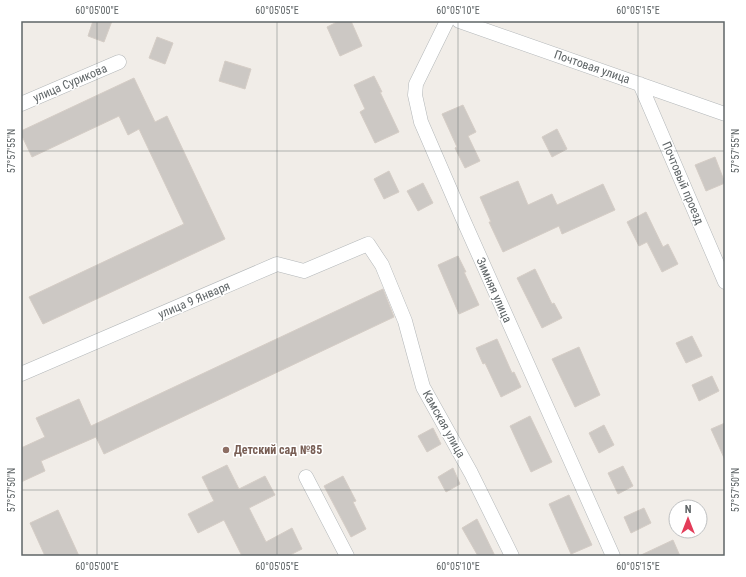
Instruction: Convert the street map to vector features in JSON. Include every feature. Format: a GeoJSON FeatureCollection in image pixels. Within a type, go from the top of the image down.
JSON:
{"type":"FeatureCollection","features":[{"type":"Feature","properties":{"kind":"street","name":"Зимняя улица"},"geometry":{"type":"LineString","coordinates":[[447,21],[416,84],[416,95],[421,122],[613,556]]}},
{"type":"Feature","properties":{"kind":"street","name":"Почтовая улица"},"geometry":{"type":"LineString","coordinates":[[459,21],[725,114]]}},
{"type":"Feature","properties":{"kind":"street","name":"улица Сурикова"},"geometry":{"type":"LineString","coordinates":[[21,104],[119,62]]}},
{"type":"Feature","properties":{"kind":"street","name":"Почтовый проезд"},"geometry":{"type":"LineString","coordinates":[[640,84],[725,282]]}},
{"type":"Feature","properties":{"kind":"street","name":"улица 9 Января"},"geometry":{"type":"LineString","coordinates":[[23,368],[277,264],[304,271],[368,244]]}},
{"type":"Feature","properties":{"kind":"street","name":"Камская улица"},"geometry":{"type":"LineString","coordinates":[[368,244],[382,265],[405,321],[423,387],[471,473],[512,556]]}},
{"type":"Feature","properties":{"kind":"street"},"geometry":{"type":"LineString","coordinates":[[306,477],[347,556]]}},
{"type":"Feature","properties":{"kind":"building"},"geometry":{"type":"Polygon","coordinates":[[[93,21],[112,21],[104,42],[88,36],[93,21]]]}},
{"type":"Feature","properties":{"kind":"building"},"geometry":{"type":"Polygon","coordinates":[[[339,21],[351,21],[362,46],[340,56],[327,27],[339,21]]]}},
{"type":"Feature","properties":{"kind":"building"},"geometry":{"type":"Polygon","coordinates":[[[157,37],[173,43],[165,64],[149,58],[157,37]]]}},
{"type":"Feature","properties":{"kind":"building"},"geometry":{"type":"Polygon","coordinates":[[[225,61],[251,69],[245,89],[219,81],[225,61]]]}},
{"type":"Feature","properties":{"kind":"building"},"geometry":{"type":"Polygon","coordinates":[[[374,76],[399,132],[375,143],[360,112],[365,109],[354,85],[374,76]]]}},
{"type":"Feature","properties":{"kind":"building"},"geometry":{"type":"Polygon","coordinates":[[[134,78],[155,122],[167,116],[225,239],[43,324],[29,297],[184,224],[139,129],[128,135],[119,116],[32,157],[21,134],[21,131],[134,78]]]}},
{"type":"Feature","properties":{"kind":"building"},"geometry":{"type":"Polygon","coordinates":[[[463,105],[476,132],[468,136],[480,161],[465,168],[455,148],[457,147],[442,114],[463,105]]]}},
{"type":"Feature","properties":{"kind":"building"},"geometry":{"type":"Polygon","coordinates":[[[557,129],[567,149],[552,157],[542,137],[557,129]]]}},
{"type":"Feature","properties":{"kind":"building"},"geometry":{"type":"Polygon","coordinates":[[[715,157],[725,183],[706,191],[695,165],[715,157]]]}},
{"type":"Feature","properties":{"kind":"building"},"geometry":{"type":"Polygon","coordinates":[[[389,171],[399,192],[384,199],[374,179],[389,171]]]}},
{"type":"Feature","properties":{"kind":"building"},"geometry":{"type":"Polygon","coordinates":[[[518,181],[528,205],[552,194],[557,205],[603,184],[615,210],[562,234],[559,226],[503,252],[489,222],[491,222],[480,197],[518,181]]]}},
{"type":"Feature","properties":{"kind":"building"},"geometry":{"type":"Polygon","coordinates":[[[423,183],[433,203],[418,211],[407,191],[423,183]]]}},
{"type":"Feature","properties":{"kind":"building"},"geometry":{"type":"Polygon","coordinates":[[[646,212],[663,247],[668,244],[678,264],[662,272],[647,242],[639,246],[627,222],[646,212]]]}},
{"type":"Feature","properties":{"kind":"building"},"geometry":{"type":"Polygon","coordinates":[[[458,256],[479,305],[459,314],[438,265],[458,256]]]}},
{"type":"Feature","properties":{"kind":"building"},"geometry":{"type":"Polygon","coordinates":[[[535,269],[552,304],[554,303],[562,318],[542,328],[517,278],[535,269]]]}},
{"type":"Feature","properties":{"kind":"building"},"geometry":{"type":"Polygon","coordinates":[[[383,289],[394,317],[104,454],[96,437],[41,461],[45,471],[21,482],[21,448],[45,437],[36,418],[79,399],[91,426],[383,289]]]}},
{"type":"Feature","properties":{"kind":"building"},"geometry":{"type":"Polygon","coordinates":[[[692,336],[702,356],[686,363],[676,343],[692,336]]]}},
{"type":"Feature","properties":{"kind":"building"},"geometry":{"type":"Polygon","coordinates":[[[497,339],[512,373],[514,372],[521,387],[501,397],[476,348],[497,339]]]}},
{"type":"Feature","properties":{"kind":"building"},"geometry":{"type":"Polygon","coordinates":[[[579,347],[600,395],[575,407],[552,359],[579,347]]]}},
{"type":"Feature","properties":{"kind":"building"},"geometry":{"type":"Polygon","coordinates":[[[712,376],[719,391],[699,401],[692,385],[712,376]]]}},
{"type":"Feature","properties":{"kind":"building"},"geometry":{"type":"Polygon","coordinates":[[[530,416],[552,462],[531,472],[510,426],[530,416]]]}},
{"type":"Feature","properties":{"kind":"building"},"geometry":{"type":"Polygon","coordinates":[[[725,423],[725,460],[711,429],[725,423]]]}},
{"type":"Feature","properties":{"kind":"building"},"geometry":{"type":"Polygon","coordinates":[[[604,425],[614,445],[599,453],[589,433],[604,425]]]}},
{"type":"Feature","properties":{"kind":"building"},"geometry":{"type":"Polygon","coordinates":[[[433,428],[441,444],[427,452],[418,436],[433,428]]]}},
{"type":"Feature","properties":{"kind":"building"},"geometry":{"type":"Polygon","coordinates":[[[227,465],[239,489],[265,476],[275,495],[249,508],[266,542],[292,528],[302,549],[288,556],[242,556],[224,520],[198,533],[188,514],[214,501],[202,477],[227,465]]]}},
{"type":"Feature","properties":{"kind":"building"},"geometry":{"type":"Polygon","coordinates":[[[623,466],[633,486],[618,494],[608,473],[623,466]]]}},
{"type":"Feature","properties":{"kind":"building"},"geometry":{"type":"Polygon","coordinates":[[[453,468],[460,484],[446,492],[438,477],[453,468]]]}},
{"type":"Feature","properties":{"kind":"building"},"geometry":{"type":"Polygon","coordinates":[[[343,476],[356,501],[353,502],[366,529],[351,537],[324,486],[343,476]]]}},
{"type":"Feature","properties":{"kind":"building"},"geometry":{"type":"Polygon","coordinates":[[[569,495],[592,545],[571,554],[549,504],[569,495]]]}},
{"type":"Feature","properties":{"kind":"building"},"geometry":{"type":"Polygon","coordinates":[[[644,508],[651,523],[631,533],[624,517],[644,508]]]}},
{"type":"Feature","properties":{"kind":"building"},"geometry":{"type":"Polygon","coordinates":[[[58,510],[79,556],[45,556],[30,523],[58,510]]]}},
{"type":"Feature","properties":{"kind":"building"},"geometry":{"type":"Polygon","coordinates":[[[477,519],[495,556],[478,556],[462,528],[477,519]]]}},
{"type":"Feature","properties":{"kind":"building"},"geometry":{"type":"Polygon","coordinates":[[[673,540],[680,556],[639,556],[673,540]]]}},
{"type":"Feature","properties":{"kind":"place","name":"Детский сад №85"},"geometry":{"type":"Point","coordinates":[226,450]}}]}
